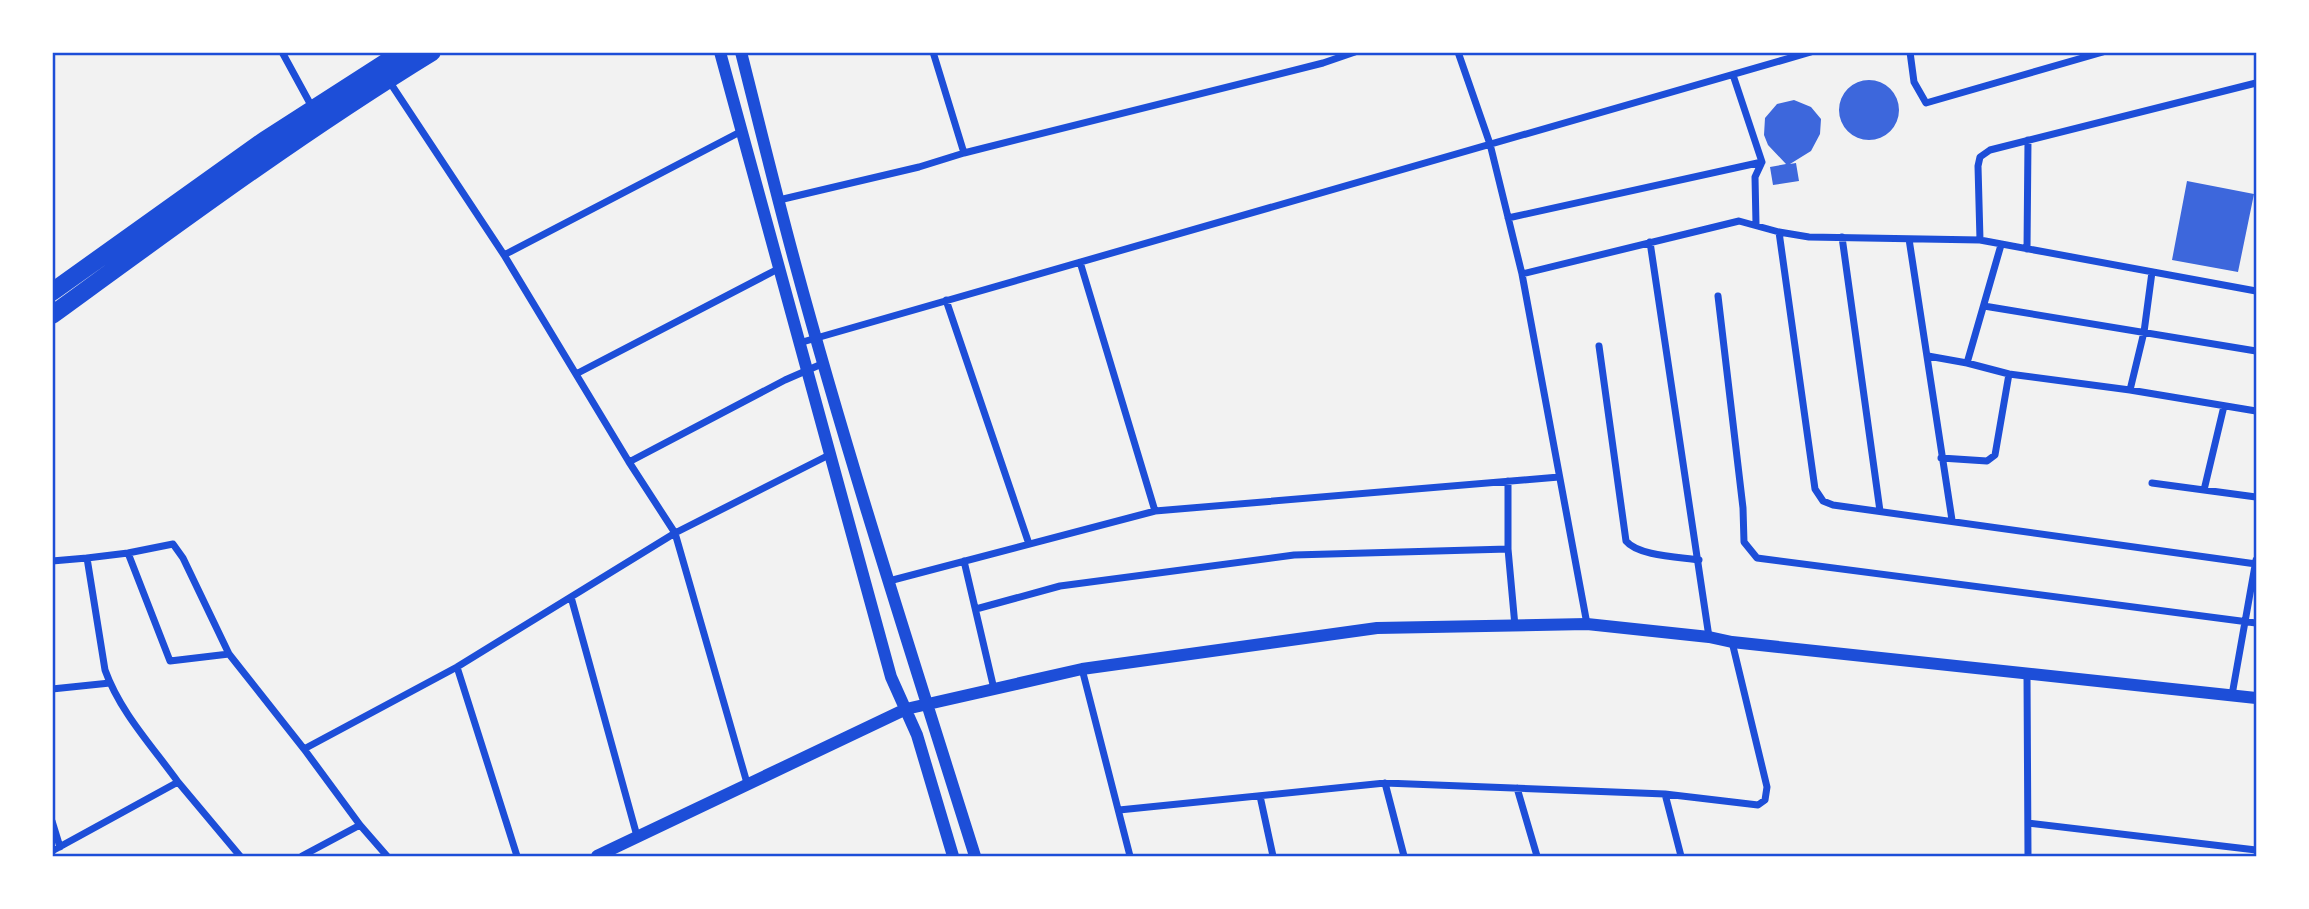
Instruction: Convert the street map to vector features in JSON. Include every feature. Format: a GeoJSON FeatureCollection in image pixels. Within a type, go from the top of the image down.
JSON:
{"type":"FeatureCollection","features":[{"type":"Feature","properties":{"kind":"highway"},"geometry":{"type":"LineString","coordinates":[[383,73],[402,52]]}},
{"type":"Feature","properties":{"kind":"highway"},"geometry":{"type":"LineString","coordinates":[[52,292],[383,73],[432,52]]}},
{"type":"Feature","properties":{"kind":"highway"},"geometry":{"type":"LineString","coordinates":[[52,315],[237,180],[318,115]]}},
{"type":"Feature","properties":{"kind":"street"},"geometry":{"type":"LineString","coordinates":[[282,52],[318,115]]}},
{"type":"Feature","properties":{"kind":"street"},"geometry":{"type":"LineString","coordinates":[[719,52],[891,677],[917,735],[953,856]]}},
{"type":"Feature","properties":{"kind":"street"},"geometry":{"type":"LineString","coordinates":[[741,52],[824,363],[975,856]]}},
{"type":"Feature","properties":{"kind":"street"},"geometry":{"type":"LineString","coordinates":[[933,52],[964,153]]}},
{"type":"Feature","properties":{"kind":"street"},"geometry":{"type":"LineString","coordinates":[[1319,52],[1323,63]]}},
{"type":"Feature","properties":{"kind":"street"},"geometry":{"type":"LineString","coordinates":[[779,200],[1323,63],[1354,52]]}},
{"type":"Feature","properties":{"kind":"street"},"geometry":{"type":"LineString","coordinates":[[1458,52],[1490,144],[1522,275],[1587,624]]}},
{"type":"Feature","properties":{"kind":"street"},"geometry":{"type":"LineString","coordinates":[[799,343],[1811,52]]}},
{"type":"Feature","properties":{"kind":"street"},"geometry":{"type":"LineString","coordinates":[[1910,52],[1914,82],[1926,103],[2103,52]]}},
{"type":"Feature","properties":{"kind":"street"},"geometry":{"type":"LineString","coordinates":[[383,73],[504,255],[629,463],[675,533],[747,783]]}},
{"type":"Feature","properties":{"kind":"street"},"geometry":{"type":"LineString","coordinates":[[1733,75],[1762,162],[1755,177],[1756,223]]}},
{"type":"Feature","properties":{"kind":"street"},"geometry":{"type":"LineString","coordinates":[[1980,240],[1978,166],[1980,157],[1990,150],[2256,83]]}},
{"type":"Feature","properties":{"kind":"street"},"geometry":{"type":"LineString","coordinates":[[504,255],[740,132]]}},
{"type":"Feature","properties":{"kind":"street"},"geometry":{"type":"LineString","coordinates":[[2027,249],[2028,140]]}},
{"type":"Feature","properties":{"kind":"street"},"geometry":{"type":"LineString","coordinates":[[750,166],[769,162]]}},
{"type":"Feature","properties":{"kind":"street"},"geometry":{"type":"LineString","coordinates":[[1508,218],[1762,162]]}},
{"type":"Feature","properties":{"kind":"street"},"geometry":{"type":"LineString","coordinates":[[1522,275],[1740,221],[1809,237],[1980,240],[2256,291]]}},
{"type":"Feature","properties":{"kind":"street"},"geometry":{"type":"LineString","coordinates":[[1779,232],[1815,489],[1823,501],[1833,505],[2256,562],[2232,695]]}},
{"type":"Feature","properties":{"kind":"street"},"geometry":{"type":"LineString","coordinates":[[1842,237],[1880,511]]}},
{"type":"Feature","properties":{"kind":"street"},"geometry":{"type":"LineString","coordinates":[[1909,239],[1952,520]]}},
{"type":"Feature","properties":{"kind":"street"},"geometry":{"type":"LineString","coordinates":[[1650,242],[1709,637]]}},
{"type":"Feature","properties":{"kind":"street"},"geometry":{"type":"LineString","coordinates":[[1968,363],[2001,245]]}},
{"type":"Feature","properties":{"kind":"street"},"geometry":{"type":"LineString","coordinates":[[1080,262],[1155,511]]}},
{"type":"Feature","properties":{"kind":"street"},"geometry":{"type":"LineString","coordinates":[[576,374],[778,269]]}},
{"type":"Feature","properties":{"kind":"street"},"geometry":{"type":"LineString","coordinates":[[2130,390],[2144,332],[2152,272]]}},
{"type":"Feature","properties":{"kind":"street"},"geometry":{"type":"LineString","coordinates":[[1718,296],[1743,508],[1744,542],[1757,558],[2256,623]]}},
{"type":"Feature","properties":{"kind":"street"},"geometry":{"type":"LineString","coordinates":[[946,300],[1029,544]]}},
{"type":"Feature","properties":{"kind":"street"},"geometry":{"type":"LineString","coordinates":[[1984,306],[2256,351]]}},
{"type":"Feature","properties":{"kind":"street"},"geometry":{"type":"LineString","coordinates":[[1599,346],[1626,541],[1631,547],[1649,552],[1699,560]]}},
{"type":"Feature","properties":{"kind":"street"},"geometry":{"type":"LineString","coordinates":[[1928,356],[2009,374],[2130,390],[2256,411]]}},
{"type":"Feature","properties":{"kind":"street"},"geometry":{"type":"LineString","coordinates":[[629,463],[824,363]]}},
{"type":"Feature","properties":{"kind":"street"},"geometry":{"type":"LineString","coordinates":[[1941,458],[1987,461],[1995,455],[2009,374]]}},
{"type":"Feature","properties":{"kind":"street"},"geometry":{"type":"LineString","coordinates":[[2204,490],[2224,405]]}},
{"type":"Feature","properties":{"kind":"street"},"geometry":{"type":"LineString","coordinates":[[304,750],[457,667],[675,533],[829,455]]}},
{"type":"Feature","properties":{"kind":"street"},"geometry":{"type":"LineString","coordinates":[[889,581],[1155,511],[1559,477]]}},
{"type":"Feature","properties":{"kind":"street"},"geometry":{"type":"LineString","coordinates":[[1508,481],[1508,550],[1515,626]]}},
{"type":"Feature","properties":{"kind":"street"},"geometry":{"type":"LineString","coordinates":[[2152,483],[2256,496]]}},
{"type":"Feature","properties":{"kind":"street"},"geometry":{"type":"LineString","coordinates":[[52,561],[128,553],[168,543],[178,548],[229,654],[360,825],[387,856]]}},
{"type":"Feature","properties":{"kind":"street"},"geometry":{"type":"LineString","coordinates":[[975,610],[1060,586],[1294,555],[1508,550]]}},
{"type":"Feature","properties":{"kind":"street"},"geometry":{"type":"LineString","coordinates":[[128,553],[170,661],[229,654]]}},
{"type":"Feature","properties":{"kind":"street"},"geometry":{"type":"LineString","coordinates":[[88,558],[105,670],[120,703],[178,782],[240,856]]}},
{"type":"Feature","properties":{"kind":"street"},"geometry":{"type":"LineString","coordinates":[[964,561],[994,689]]}},
{"type":"Feature","properties":{"kind":"street"},"geometry":{"type":"LineString","coordinates":[[571,597],[637,836]]}},
{"type":"Feature","properties":{"kind":"street"},"geometry":{"type":"LineString","coordinates":[[597,856],[906,709],[1082,669],[1377,628],[1587,624],[2026,675],[2256,698]]}},
{"type":"Feature","properties":{"kind":"street"},"geometry":{"type":"LineString","coordinates":[[1119,810],[1385,783],[1665,794],[1758,805],[1765,800],[1768,787],[1732,642]]}},
{"type":"Feature","properties":{"kind":"street"},"geometry":{"type":"LineString","coordinates":[[457,667],[517,856]]}},
{"type":"Feature","properties":{"kind":"street"},"geometry":{"type":"LineString","coordinates":[[1082,669],[1130,856]]}},
{"type":"Feature","properties":{"kind":"street"},"geometry":{"type":"LineString","coordinates":[[2026,675],[2028,856]]}},
{"type":"Feature","properties":{"kind":"street"},"geometry":{"type":"LineString","coordinates":[[52,689],[110,683]]}},
{"type":"Feature","properties":{"kind":"street"},"geometry":{"type":"LineString","coordinates":[[52,821],[56,849],[178,782]]}},
{"type":"Feature","properties":{"kind":"street"},"geometry":{"type":"LineString","coordinates":[[1385,783],[1404,856]]}},
{"type":"Feature","properties":{"kind":"street"},"geometry":{"type":"LineString","coordinates":[[1517,788],[1537,856]]}},
{"type":"Feature","properties":{"kind":"street"},"geometry":{"type":"LineString","coordinates":[[1665,794],[1681,856]]}},
{"type":"Feature","properties":{"kind":"street"},"geometry":{"type":"LineString","coordinates":[[1260,796],[1273,856]]}},
{"type":"Feature","properties":{"kind":"street"},"geometry":{"type":"LineString","coordinates":[[2028,823],[2256,850]]}},
{"type":"Feature","properties":{"kind":"street"},"geometry":{"type":"LineString","coordinates":[[302,856],[360,825]]}},
{"type":"Feature","properties":{"kind":"building"},"geometry":{"type":"Polygon","coordinates":[[[1869,80],[1886,85],[1894,93],[1899,110],[1894,127],[1886,135],[1869,140],[1852,135],[1844,127],[1839,110],[1844,93],[1852,85],[1869,80]]]}},
{"type":"Feature","properties":{"kind":"building"},"geometry":{"type":"Polygon","coordinates":[[[1794,100],[1811,107],[1821,119],[1820,134],[1811,151],[1790,164],[1796,163],[1799,181],[1773,185],[1770,167],[1786,164],[1768,145],[1764,135],[1765,118],[1777,104],[1794,100]]]}},
{"type":"Feature","properties":{"kind":"building"},"geometry":{"type":"Polygon","coordinates":[[[2187,181],[2254,194],[2238,272],[2172,260],[2187,181]]]}}]}
